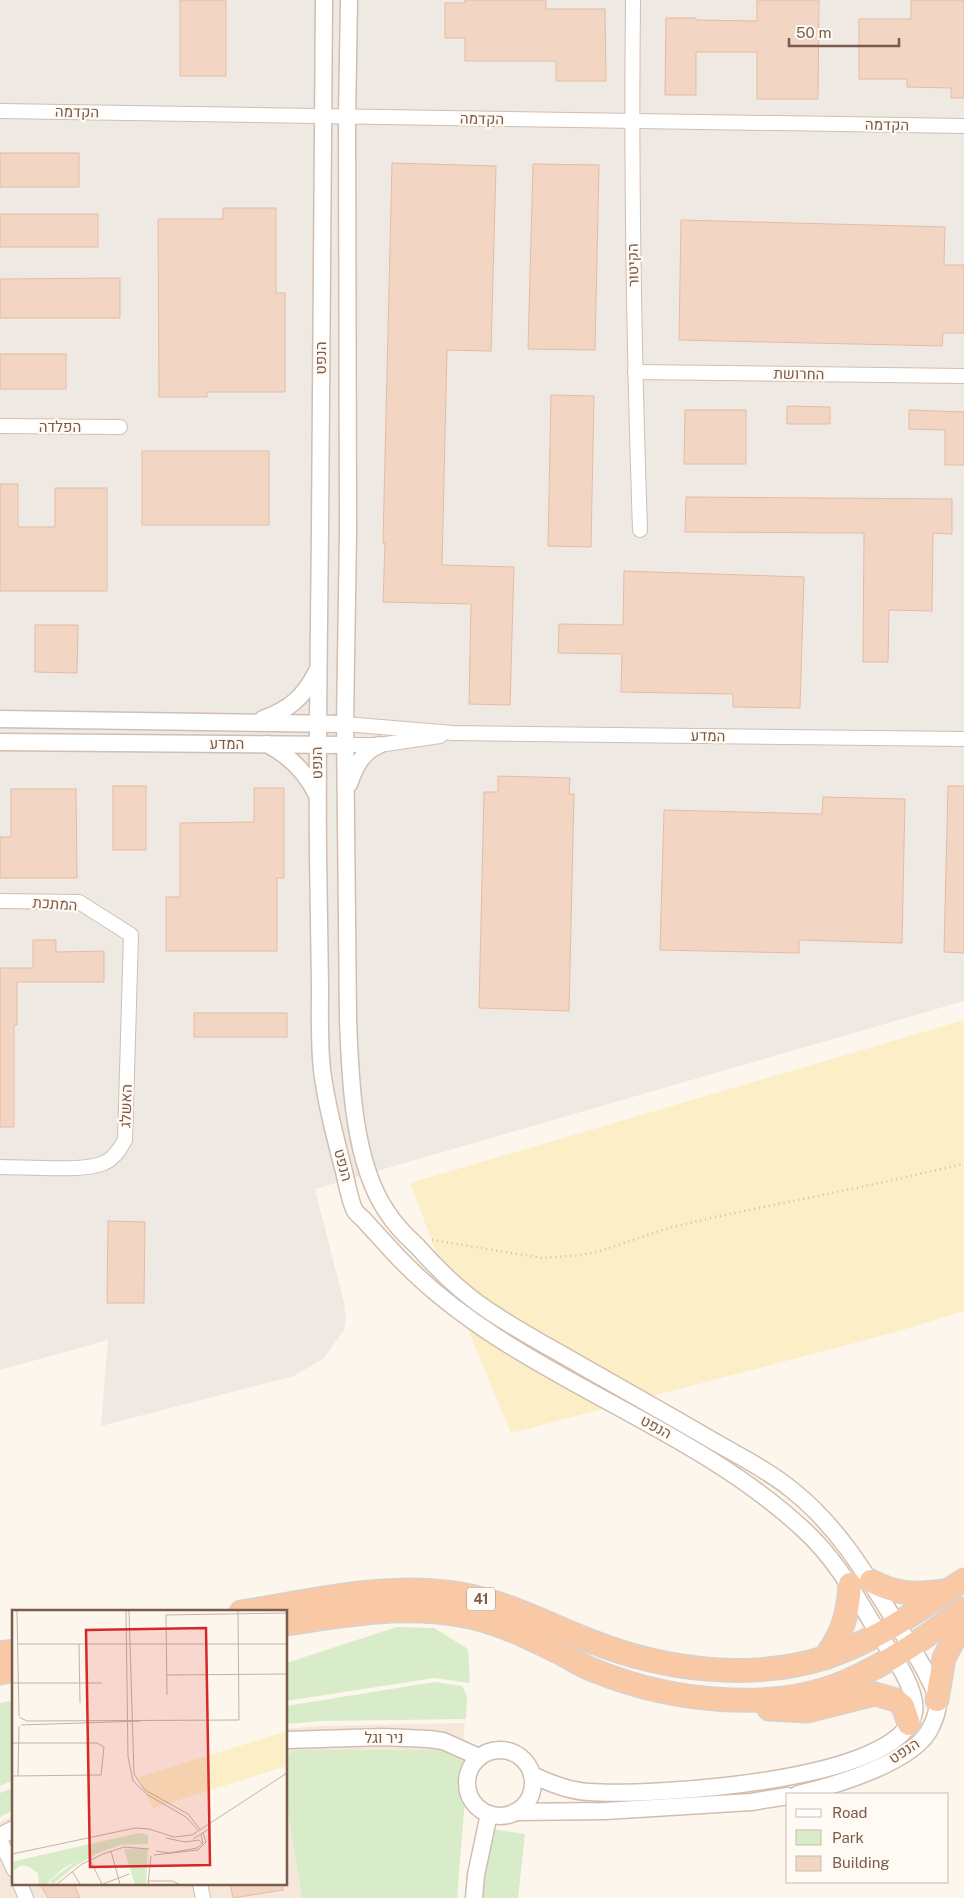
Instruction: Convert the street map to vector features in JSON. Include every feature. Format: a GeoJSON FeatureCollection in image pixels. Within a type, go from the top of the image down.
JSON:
{"type":"FeatureCollection","features":[{"type":"Feature","properties":{"kind":"highway"},"geometry":{"type":"LineString","coordinates":[[825,1658],[844,1623],[849,1604],[860,1583],[898,1593],[920,1594],[956,1585]]}},
{"type":"Feature","properties":{"kind":"highway","name":"41"},"geometry":{"type":"LineString","coordinates":[[254,1610],[363,1593],[415,1590],[446,1592],[514,1609],[592,1642],[648,1660],[712,1670],[772,1668],[825,1658],[852,1647],[887,1628],[956,1585]]}},
{"type":"Feature","properties":{"kind":"highway","name":"41"},"geometry":{"type":"LineString","coordinates":[[288,1624],[370,1611],[414,1610],[459,1615],[485,1621],[519,1633],[597,1672],[636,1685],[675,1694],[763,1700],[818,1690],[844,1682],[903,1652],[964,1609]]}},
{"type":"Feature","properties":{"kind":"highway"},"geometry":{"type":"LineString","coordinates":[[937,1700],[944,1658],[964,1620]]}},
{"type":"Feature","properties":{"kind":"highway"},"geometry":{"type":"LineString","coordinates":[[727,1699],[766,1709],[808,1711],[875,1694],[896,1700],[903,1706],[909,1724]]}},
{"type":"Feature","properties":{"kind":"street","name":"הנפט"},"geometry":{"type":"LineString","coordinates":[[324,0],[317,723],[322,1066],[330,1114],[355,1210],[411,1271],[478,1324],[514,1348],[677,1438],[730,1473],[776,1506],[860,1583]]}},
{"type":"Feature","properties":{"kind":"street","name":"הנפט"},"geometry":{"type":"LineString","coordinates":[[349,0],[347,116],[348,531],[345,724],[348,1019],[355,1109],[364,1159],[373,1186],[387,1212],[435,1266],[487,1309],[525,1334],[748,1461],[791,1489],[822,1516],[844,1542],[860,1583],[903,1652],[930,1681],[937,1700],[931,1728],[920,1743],[908,1752],[867,1772],[802,1793]]}},
{"type":"Feature","properties":{"kind":"street","name":"הקיטור"},"geometry":{"type":"LineString","coordinates":[[633,0],[632,121],[635,372],[640,530]]}},
{"type":"Feature","properties":{"kind":"street","name":"הקדמה"},"geometry":{"type":"LineString","coordinates":[[0,111],[964,126]]}},
{"type":"Feature","properties":{"kind":"street","name":"החרושת"},"geometry":{"type":"LineString","coordinates":[[635,372],[964,376]]}},
{"type":"Feature","properties":{"kind":"street","name":"הפלדה"},"geometry":{"type":"LineString","coordinates":[[0,426],[120,427]]}},
{"type":"Feature","properties":{"kind":"street"},"geometry":{"type":"LineString","coordinates":[[256,722],[275,714],[297,701],[305,692],[318,669]]}},
{"type":"Feature","properties":{"kind":"street","name":"המדע"},"geometry":{"type":"LineString","coordinates":[[0,719],[317,723],[453,733],[964,739]]}},
{"type":"Feature","properties":{"kind":"street","name":"המדע"},"geometry":{"type":"LineString","coordinates":[[0,742],[345,746],[380,745],[453,733]]}},
{"type":"Feature","properties":{"kind":"street"},"geometry":{"type":"LineString","coordinates":[[267,744],[296,764],[308,777],[318,795]]}},
{"type":"Feature","properties":{"kind":"street"},"geometry":{"type":"LineString","coordinates":[[346,793],[359,762],[372,748],[380,745]]}},
{"type":"Feature","properties":{"kind":"street","name":"המתכת"},"geometry":{"type":"LineString","coordinates":[[0,902],[79,902],[131,935]]}},
{"type":"Feature","properties":{"kind":"street","name":"האשלג"},"geometry":{"type":"LineString","coordinates":[[0,1167],[87,1168],[106,1163],[118,1152],[125,1140],[131,935]]}},
{"type":"Feature","properties":{"kind":"street","name":"הנפט"},"geometry":{"type":"LineString","coordinates":[[532,1775],[569,1789],[586,1792],[638,1793],[729,1786],[798,1776],[856,1759],[884,1747],[900,1736],[909,1724],[914,1712],[914,1701],[903,1652]]}},
{"type":"Feature","properties":{"kind":"street","name":"ניר וגל"},"geometry":{"type":"LineString","coordinates":[[288,1740],[383,1737],[429,1738],[443,1741],[479,1758]]}},
{"type":"Feature","properties":{"kind":"street"},"geometry":{"type":"LineString","coordinates":[[515,1812],[524,1805],[530,1796],[532,1775],[524,1761],[510,1752],[499,1750],[488,1752],[472,1765],[466,1784],[468,1794],[480,1810],[498,1816],[515,1812],[586,1811],[751,1802],[786,1796]]}},
{"type":"Feature","properties":{"kind":"street"},"geometry":{"type":"LineString","coordinates":[[586,1792],[586,1811]]}},
{"type":"Feature","properties":{"kind":"street"},"geometry":{"type":"LineString","coordinates":[[474,1898],[476,1875],[489,1814]]}},
{"type":"Feature","properties":{"kind":"street"},"geometry":{"type":"LineString","coordinates":[[12,1830],[0,1838],[12,1865]]}},
{"type":"Feature","properties":{"kind":"street"},"geometry":{"type":"LineString","coordinates":[[21,1886],[26,1898]]}},
{"type":"Feature","properties":{"kind":"path"},"geometry":{"type":"LineString","coordinates":[[406,1235],[542,1258],[581,1255],[600,1251],[665,1229],[710,1218],[964,1164]]}},
{"type":"Feature","properties":{"kind":"shaded area"},"geometry":{"type":"Polygon","coordinates":[[[0,0],[964,0],[964,1001],[315,1189],[344,1303],[346,1319],[344,1330],[324,1358],[294,1376],[101,1426],[108,1340],[0,1370],[0,0]]]}},
{"type":"Feature","properties":{"kind":"shaded area"},"geometry":{"type":"Polygon","coordinates":[[[465,1723],[450,1898],[0,1898],[0,1822],[12,1816],[12,1886],[288,1886],[288,1729],[317,1726],[465,1723]]]}},
{"type":"Feature","properties":{"kind":"green space"},"geometry":{"type":"Polygon","coordinates":[[[397,1627],[434,1628],[468,1649],[470,1683],[434,1678],[288,1701],[288,1662],[397,1627]]]}},
{"type":"Feature","properties":{"kind":"green space"},"geometry":{"type":"Polygon","coordinates":[[[435,1682],[462,1686],[467,1696],[466,1719],[322,1721],[288,1724],[288,1706],[435,1682]]]}},
{"type":"Feature","properties":{"kind":"green space"},"geometry":{"type":"Polygon","coordinates":[[[12,1700],[12,1781],[0,1786],[0,1703],[12,1700]]]}},
{"type":"Feature","properties":{"kind":"green space"},"geometry":{"type":"Polygon","coordinates":[[[297,1750],[469,1750],[457,1898],[302,1898],[288,1811],[288,1754],[297,1750]]]}},
{"type":"Feature","properties":{"kind":"green space"},"geometry":{"type":"Polygon","coordinates":[[[12,1788],[12,1811],[0,1817],[0,1793],[12,1788]]]}},
{"type":"Feature","properties":{"kind":"green space"},"geometry":{"type":"Polygon","coordinates":[[[490,1829],[525,1834],[518,1898],[482,1898],[490,1829]]]}},
{"type":"Feature","properties":{"kind":"sand"},"geometry":{"type":"Polygon","coordinates":[[[964,1020],[964,1311],[896,1332],[511,1433],[444,1273],[410,1183],[964,1020]]]}},
{"type":"Feature","properties":{"kind":"building"},"geometry":{"type":"Polygon","coordinates":[[[180,0],[226,0],[226,76],[180,76],[180,0]]]}},
{"type":"Feature","properties":{"kind":"building"},"geometry":{"type":"Polygon","coordinates":[[[465,0],[546,0],[546,9],[605,9],[606,81],[556,81],[556,61],[465,61],[465,38],[445,38],[445,3],[465,3],[465,0]]]}},
{"type":"Feature","properties":{"kind":"building"},"geometry":{"type":"Polygon","coordinates":[[[757,0],[819,0],[818,99],[757,99],[757,52],[696,52],[696,95],[665,95],[666,18],[757,21],[757,0]]]}},
{"type":"Feature","properties":{"kind":"building"},"geometry":{"type":"Polygon","coordinates":[[[911,0],[964,0],[964,98],[951,98],[951,88],[907,87],[907,79],[859,79],[859,19],[911,19],[911,0]]]}},
{"type":"Feature","properties":{"kind":"building"},"geometry":{"type":"Polygon","coordinates":[[[0,153],[79,153],[79,187],[0,187],[0,153]]]}},
{"type":"Feature","properties":{"kind":"building"},"geometry":{"type":"Polygon","coordinates":[[[392,163],[496,166],[491,351],[447,350],[442,565],[514,567],[510,705],[469,704],[471,604],[383,602],[392,163]]]}},
{"type":"Feature","properties":{"kind":"building"},"geometry":{"type":"Polygon","coordinates":[[[533,164],[599,165],[595,350],[528,349],[533,164]]]}},
{"type":"Feature","properties":{"kind":"building"},"geometry":{"type":"Polygon","coordinates":[[[223,208],[276,208],[276,293],[285,293],[285,392],[207,392],[207,397],[159,397],[158,219],[223,219],[223,208]]]}},
{"type":"Feature","properties":{"kind":"building"},"geometry":{"type":"Polygon","coordinates":[[[0,214],[98,214],[98,247],[0,247],[0,214]]]}},
{"type":"Feature","properties":{"kind":"building"},"geometry":{"type":"Polygon","coordinates":[[[681,220],[945,227],[944,265],[964,265],[964,333],[943,333],[942,346],[679,340],[681,220]]]}},
{"type":"Feature","properties":{"kind":"building"},"geometry":{"type":"Polygon","coordinates":[[[120,278],[120,318],[0,318],[0,279],[120,278]]]}},
{"type":"Feature","properties":{"kind":"building"},"geometry":{"type":"Polygon","coordinates":[[[0,354],[66,354],[66,389],[0,389],[0,354]]]}},
{"type":"Feature","properties":{"kind":"building"},"geometry":{"type":"Polygon","coordinates":[[[551,395],[594,396],[591,547],[548,546],[551,395]]]}},
{"type":"Feature","properties":{"kind":"building"},"geometry":{"type":"Polygon","coordinates":[[[787,406],[830,407],[830,424],[787,424],[787,406]]]}},
{"type":"Feature","properties":{"kind":"building"},"geometry":{"type":"Polygon","coordinates":[[[685,410],[746,410],[746,464],[684,464],[685,410]]]}},
{"type":"Feature","properties":{"kind":"building"},"geometry":{"type":"Polygon","coordinates":[[[909,410],[964,412],[964,465],[945,465],[945,430],[909,429],[909,410]]]}},
{"type":"Feature","properties":{"kind":"building"},"geometry":{"type":"Polygon","coordinates":[[[142,451],[269,451],[269,525],[142,525],[142,451]]]}},
{"type":"Feature","properties":{"kind":"building"},"geometry":{"type":"Polygon","coordinates":[[[0,484],[18,484],[18,527],[55,527],[55,488],[107,488],[107,591],[0,591],[0,484]]]}},
{"type":"Feature","properties":{"kind":"building"},"geometry":{"type":"Polygon","coordinates":[[[686,497],[952,499],[952,534],[933,533],[932,611],[889,610],[888,662],[863,662],[864,533],[685,532],[686,497]]]}},
{"type":"Feature","properties":{"kind":"building"},"geometry":{"type":"Polygon","coordinates":[[[624,571],[804,577],[800,708],[733,707],[733,694],[621,692],[622,654],[558,653],[559,624],[623,625],[624,571]]]}},
{"type":"Feature","properties":{"kind":"building"},"geometry":{"type":"Polygon","coordinates":[[[35,625],[78,625],[77,673],[35,672],[35,625]]]}},
{"type":"Feature","properties":{"kind":"building"},"geometry":{"type":"Polygon","coordinates":[[[498,776],[570,778],[569,794],[574,794],[569,1011],[479,1008],[484,792],[498,792],[498,776]]]}},
{"type":"Feature","properties":{"kind":"building"},"geometry":{"type":"Polygon","coordinates":[[[113,786],[146,786],[146,850],[113,850],[113,786]]]}},
{"type":"Feature","properties":{"kind":"building"},"geometry":{"type":"Polygon","coordinates":[[[948,786],[964,786],[964,953],[944,952],[948,786]]]}},
{"type":"Feature","properties":{"kind":"building"},"geometry":{"type":"Polygon","coordinates":[[[254,788],[284,788],[284,878],[277,878],[277,951],[166,951],[166,897],[180,897],[180,823],[254,822],[254,788]]]}},
{"type":"Feature","properties":{"kind":"building"},"geometry":{"type":"Polygon","coordinates":[[[11,789],[76,789],[77,878],[0,878],[0,837],[11,837],[11,789]]]}},
{"type":"Feature","properties":{"kind":"building"},"geometry":{"type":"Polygon","coordinates":[[[823,797],[905,799],[902,943],[799,940],[799,953],[660,950],[664,810],[822,814],[823,797]]]}},
{"type":"Feature","properties":{"kind":"building"},"geometry":{"type":"Polygon","coordinates":[[[33,940],[56,940],[56,952],[104,951],[104,982],[17,982],[17,1025],[14,1025],[14,1127],[0,1127],[0,968],[33,968],[33,940]]]}},
{"type":"Feature","properties":{"kind":"building"},"geometry":{"type":"Polygon","coordinates":[[[194,1013],[287,1013],[287,1037],[194,1037],[194,1013]]]}},
{"type":"Feature","properties":{"kind":"building"},"geometry":{"type":"Polygon","coordinates":[[[108,1221],[145,1222],[144,1303],[107,1303],[108,1221]]]}},
{"type":"Feature","properties":{"kind":"building"},"geometry":{"type":"Polygon","coordinates":[[[41,1886],[75,1886],[80,1898],[48,1898],[41,1886]]]}},
{"type":"Feature","properties":{"kind":"building"},"geometry":{"type":"Polygon","coordinates":[[[230,1886],[283,1886],[283,1890],[233,1898],[230,1886]]]}}]}
